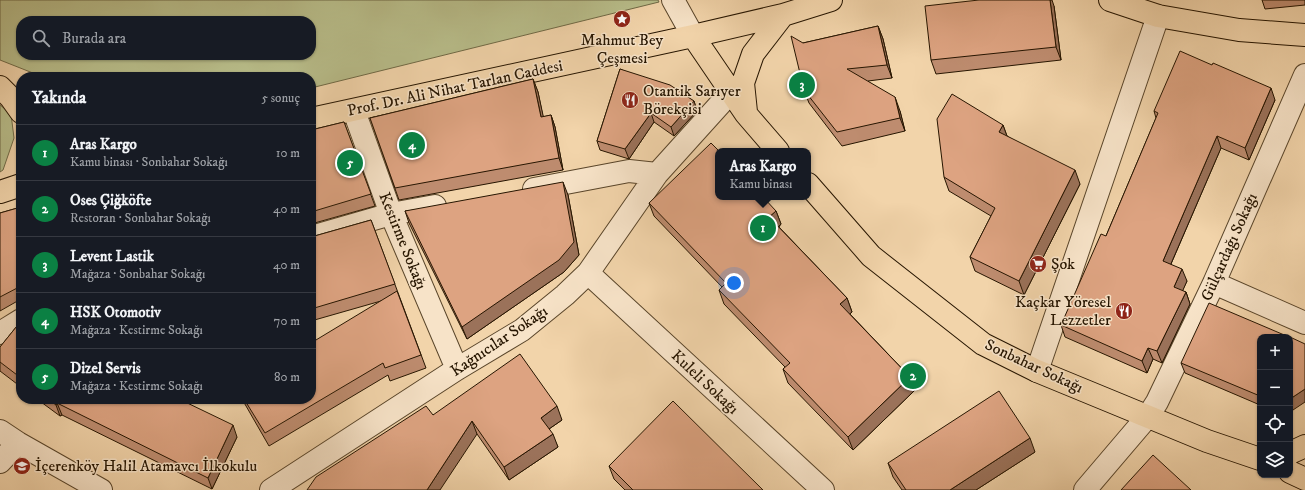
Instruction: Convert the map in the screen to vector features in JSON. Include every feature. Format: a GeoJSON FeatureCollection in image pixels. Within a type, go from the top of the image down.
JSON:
{"type":"FeatureCollection","features":[{"type":"Feature","properties":{"kind":"main road","name":"Prof. Dr. Ali Nihat Tarlan Caddesi"},"geometry":{"type":"LineString","coordinates":[[316,118],[693,36],[783,15],[831,0]]}},
{"type":"Feature","properties":{"kind":"main road"},"geometry":{"type":"LineString","coordinates":[[1110,0],[1158,16],[1239,30],[1305,35]]}},
{"type":"Feature","properties":{"kind":"main road"},"geometry":{"type":"LineString","coordinates":[[746,114],[743,83],[753,54],[783,15]]}},
{"type":"Feature","properties":{"kind":"main road"},"geometry":{"type":"LineString","coordinates":[[693,36],[746,114],[775,148]]}},
{"type":"Feature","properties":{"kind":"main road"},"geometry":{"type":"LineString","coordinates":[[0,77],[16,84]]}},
{"type":"Feature","properties":{"kind":"main road"},"geometry":{"type":"LineString","coordinates":[[0,87],[16,105]]}},
{"type":"Feature","properties":{"kind":"main road","name":"Sonbahar Sokağı"},"geometry":{"type":"LineString","coordinates":[[811,187],[872,256],[983,344],[1037,371],[1207,441],[1257,458]]}},
{"type":"Feature","properties":{"kind":"main road"},"geometry":{"type":"LineString","coordinates":[[1293,452],[1305,446]]}},
{"type":"Feature","properties":{"kind":"main road"},"geometry":{"type":"LineString","coordinates":[[1293,473],[1305,479]]}},
{"type":"Feature","properties":{"kind":"street"},"geometry":{"type":"LineString","coordinates":[[673,0],[693,36]]}},
{"type":"Feature","properties":{"kind":"street"},"geometry":{"type":"LineString","coordinates":[[1037,371],[1158,16]]}},
{"type":"Feature","properties":{"kind":"street","name":"Gülçardağı Sokağı"},"geometry":{"type":"LineString","coordinates":[[1085,490],[1148,416],[1157,402],[1214,283],[1305,75]]}},
{"type":"Feature","properties":{"kind":"street","name":"Kağnıcılar Sokağı"},"geometry":{"type":"LineString","coordinates":[[271,490],[457,369],[522,330],[566,296],[588,273],[657,174],[731,92]]}},
{"type":"Feature","properties":{"kind":"street","name":"Kestirme Sokağı"},"geometry":{"type":"LineString","coordinates":[[354,111],[391,214],[457,369]]}},
{"type":"Feature","properties":{"kind":"street"},"geometry":{"type":"LineString","coordinates":[[514,192],[629,171],[657,174]]}},
{"type":"Feature","properties":{"kind":"street"},"geometry":{"type":"LineString","coordinates":[[316,236],[391,214],[453,203]]}},
{"type":"Feature","properties":{"kind":"street","name":"Kuleli Sokağı"},"geometry":{"type":"LineString","coordinates":[[588,273],[823,490]]}},
{"type":"Feature","properties":{"kind":"street"},"geometry":{"type":"LineString","coordinates":[[1214,283],[1305,323]]}},
{"type":"Feature","properties":{"kind":"street"},"geometry":{"type":"LineString","coordinates":[[0,333],[16,323]]}},
{"type":"Feature","properties":{"kind":"street"},"geometry":{"type":"LineString","coordinates":[[0,431],[18,443],[101,490]]}},
{"type":"Feature","properties":{"kind":"street"},"geometry":{"type":"LineString","coordinates":[[0,462],[18,443]]}},
{"type":"Feature","properties":{"kind":"green space"},"geometry":{"type":"Polygon","coordinates":[[[0,0],[658,0],[659,2],[316,87],[316,72],[30,72],[0,60],[0,0]]]}},
{"type":"Feature","properties":{"kind":"green space"},"geometry":{"type":"Polygon","coordinates":[[[0,105],[11,114],[14,138],[3,170],[0,172],[0,105]]]}},
{"type":"Feature","properties":{"kind":"building"},"geometry":{"type":"Polygon","coordinates":[[[979,0],[1050,0],[1056,47],[931,60],[925,6],[979,0]]]}},
{"type":"Feature","properties":{"kind":"building"},"geometry":{"type":"Polygon","coordinates":[[[878,26],[887,65],[847,69],[895,97],[900,118],[837,132],[804,90],[791,36],[803,43],[878,26]]]}},
{"type":"Feature","properties":{"kind":"building"},"geometry":{"type":"Polygon","coordinates":[[[1180,51],[1212,65],[1213,63],[1271,88],[1245,148],[1217,136],[1163,261],[1182,269],[1174,287],[1186,292],[1157,351],[1148,348],[1142,361],[1061,325],[1101,234],[1106,236],[1158,113],[1154,111],[1180,51]]]}},
{"type":"Feature","properties":{"kind":"building"},"geometry":{"type":"Polygon","coordinates":[[[620,69],[670,85],[694,101],[671,127],[651,113],[625,149],[597,141],[620,69]]]}},
{"type":"Feature","properties":{"kind":"building"},"geometry":{"type":"Polygon","coordinates":[[[533,79],[541,117],[551,115],[559,158],[395,188],[370,118],[533,79]]]}},
{"type":"Feature","properties":{"kind":"building"},"geometry":{"type":"Polygon","coordinates":[[[952,94],[1003,125],[999,132],[1075,170],[1019,281],[970,257],[995,208],[944,177],[937,119],[952,94]]]}},
{"type":"Feature","properties":{"kind":"building"},"geometry":{"type":"Polygon","coordinates":[[[344,122],[371,194],[316,210],[316,129],[344,122]]]}},
{"type":"Feature","properties":{"kind":"building"},"geometry":{"type":"Polygon","coordinates":[[[711,143],[716,148],[715,200],[766,200],[776,211],[769,217],[847,298],[840,304],[910,377],[848,437],[783,369],[790,363],[719,290],[726,283],[649,203],[711,143]]]}},
{"type":"Feature","properties":{"kind":"building"},"geometry":{"type":"Polygon","coordinates":[[[563,182],[574,242],[559,260],[462,327],[405,211],[563,182]]]}},
{"type":"Feature","properties":{"kind":"building"},"geometry":{"type":"Polygon","coordinates":[[[16,208],[16,289],[0,297],[0,213],[16,208]]]}},
{"type":"Feature","properties":{"kind":"building"},"geometry":{"type":"Polygon","coordinates":[[[371,220],[395,284],[316,308],[316,236],[371,220]]]}},
{"type":"Feature","properties":{"kind":"building"},"geometry":{"type":"Polygon","coordinates":[[[397,291],[421,355],[385,368],[383,363],[316,403],[316,340],[397,291]]]}},
{"type":"Feature","properties":{"kind":"building"},"geometry":{"type":"Polygon","coordinates":[[[1209,303],[1282,334],[1257,334],[1257,395],[1181,363],[1209,303]]]}},
{"type":"Feature","properties":{"kind":"building"},"geometry":{"type":"Polygon","coordinates":[[[16,327],[16,374],[0,362],[0,347],[16,327]]]}},
{"type":"Feature","properties":{"kind":"building"},"geometry":{"type":"Polygon","coordinates":[[[1293,338],[1305,344],[1305,389],[1293,397],[1293,338]]]}},
{"type":"Feature","properties":{"kind":"building"},"geometry":{"type":"Polygon","coordinates":[[[520,354],[557,406],[541,418],[553,434],[504,467],[472,421],[427,490],[307,490],[316,477],[426,406],[433,415],[520,354]]]}},
{"type":"Feature","properties":{"kind":"building"},"geometry":{"type":"Polygon","coordinates":[[[999,391],[1030,438],[950,490],[906,490],[888,463],[999,391]]]}},
{"type":"Feature","properties":{"kind":"building"},"geometry":{"type":"Polygon","coordinates":[[[673,401],[763,490],[633,490],[609,466],[673,401]]]}},
{"type":"Feature","properties":{"kind":"building"},"geometry":{"type":"Polygon","coordinates":[[[59,404],[189,404],[233,425],[208,478],[59,404]]]}},
{"type":"Feature","properties":{"kind":"building"},"geometry":{"type":"Polygon","coordinates":[[[247,404],[314,404],[265,433],[247,404]]]}},
{"type":"Feature","properties":{"kind":"building"},"geometry":{"type":"Polygon","coordinates":[[[1153,455],[1191,490],[1121,490],[1153,455]]]}},
{"type":"Feature","properties":{"kind":"place","name":"Mahmut Bey Çeşmesi"},"geometry":{"type":"Point","coordinates":[622,19]}},
{"type":"Feature","properties":{"kind":"place","name":"Levent Lastik"},"geometry":{"type":"Point","coordinates":[802,85]}},
{"type":"Feature","properties":{"kind":"place","name":"Otantik Sarıyer Börekçisi"},"geometry":{"type":"Point","coordinates":[630,100]}},
{"type":"Feature","properties":{"kind":"place","name":"HSK Otomotiv"},"geometry":{"type":"Point","coordinates":[412,145]}},
{"type":"Feature","properties":{"kind":"place","name":"Dizel Servis"},"geometry":{"type":"Point","coordinates":[350,163]}},
{"type":"Feature","properties":{"kind":"place","name":"Aras Kargo"},"geometry":{"type":"Point","coordinates":[763,228]}},
{"type":"Feature","properties":{"kind":"place","name":"Şok"},"geometry":{"type":"Point","coordinates":[1038,264]}},
{"type":"Feature","properties":{"kind":"place","name":"Kaçkar Yöresel Lezzetler"},"geometry":{"type":"Point","coordinates":[1124,311]}},
{"type":"Feature","properties":{"kind":"place","name":"Oses Çiğköfte"},"geometry":{"type":"Point","coordinates":[913,376]}},
{"type":"Feature","properties":{"kind":"place","name":"İçerenköy Halil Atamavcı İlkokulu"},"geometry":{"type":"Point","coordinates":[22,466]}}]}
